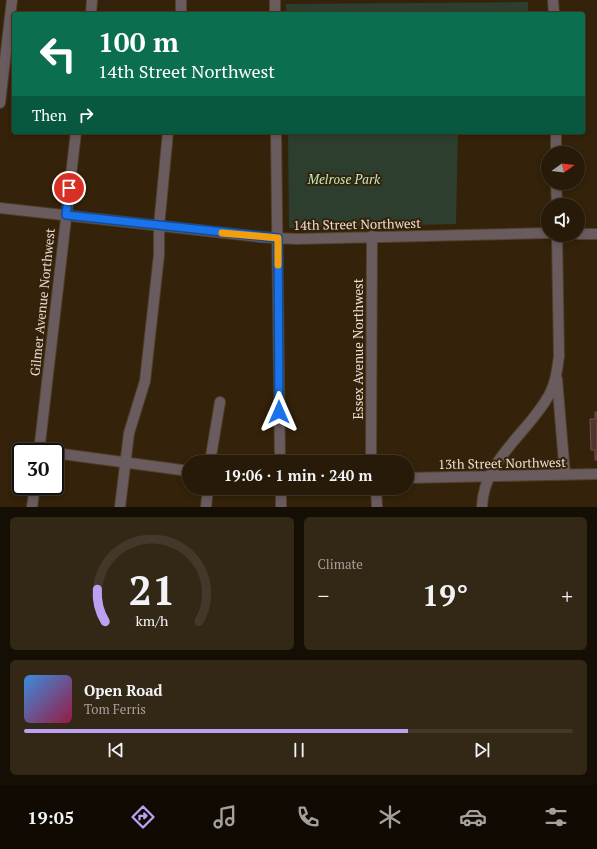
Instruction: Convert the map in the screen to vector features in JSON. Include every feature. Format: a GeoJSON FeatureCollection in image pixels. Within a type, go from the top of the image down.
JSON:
{"type":"FeatureCollection","features":[{"type":"Feature","properties":{"kind":"street"},"geometry":{"type":"LineString","coordinates":[[0,103],[12,0]]}},
{"type":"Feature","properties":{"kind":"street"},"geometry":{"type":"LineString","coordinates":[[91,12],[92,0]]}},
{"type":"Feature","properties":{"kind":"street"},"geometry":{"type":"LineString","coordinates":[[181,0],[181,12]]}},
{"type":"Feature","properties":{"kind":"street"},"geometry":{"type":"LineString","coordinates":[[275,0],[275,12]]}},
{"type":"Feature","properties":{"kind":"street"},"geometry":{"type":"LineString","coordinates":[[553,0],[554,12]]}},
{"type":"Feature","properties":{"kind":"street","name":"Gilmer Avenue Northwest"},"geometry":{"type":"LineString","coordinates":[[40,443],[76,134]]}},
{"type":"Feature","properties":{"kind":"street"},"geometry":{"type":"LineString","coordinates":[[120,507],[124,463],[129,433],[145,381],[159,255],[159,226],[168,134]]}},
{"type":"Feature","properties":{"kind":"street"},"geometry":{"type":"LineString","coordinates":[[276,134],[280,455]]}},
{"type":"Feature","properties":{"kind":"street"},"geometry":{"type":"LineString","coordinates":[[556,134],[556,146]]}},
{"type":"Feature","properties":{"kind":"street","name":"14th Street Northwest"},"geometry":{"type":"LineString","coordinates":[[0,208],[278,238],[541,233]]}},
{"type":"Feature","properties":{"kind":"street"},"geometry":{"type":"LineString","coordinates":[[585,234],[597,234]]}},
{"type":"Feature","properties":{"kind":"street","name":"Essex Avenue Northwest"},"geometry":{"type":"LineString","coordinates":[[371,455],[372,236]]}},
{"type":"Feature","properties":{"kind":"street"},"geometry":{"type":"LineString","coordinates":[[482,507],[484,490],[500,458],[547,399],[556,375],[559,356],[557,242]]}},
{"type":"Feature","properties":{"kind":"street"},"geometry":{"type":"LineString","coordinates":[[556,375],[565,475]]}},
{"type":"Feature","properties":{"kind":"street"},"geometry":{"type":"LineString","coordinates":[[211,455],[220,402]]}},
{"type":"Feature","properties":{"kind":"street"},"geometry":{"type":"LineString","coordinates":[[64,454],[182,470]]}},
{"type":"Feature","properties":{"kind":"street","name":"13th Street Northwest"},"geometry":{"type":"LineString","coordinates":[[414,478],[597,474]]}},
{"type":"Feature","properties":{"kind":"street"},"geometry":{"type":"LineString","coordinates":[[32,507],[34,495]]}},
{"type":"Feature","properties":{"kind":"street"},"geometry":{"type":"LineString","coordinates":[[206,507],[207,495]]}},
{"type":"Feature","properties":{"kind":"street"},"geometry":{"type":"LineString","coordinates":[[281,495],[282,507]]}},
{"type":"Feature","properties":{"kind":"street"},"geometry":{"type":"LineString","coordinates":[[376,495],[377,507]]}},
{"type":"Feature","properties":{"kind":"green space"},"geometry":{"type":"Polygon","coordinates":[[[528,2],[528,12],[286,12],[286,4],[528,2]]]}},
{"type":"Feature","properties":{"kind":"green space","name":"Melrose Park"},"geometry":{"type":"Polygon","coordinates":[[[288,134],[458,134],[456,224],[289,228],[288,134]]]}},
{"type":"Feature","properties":{"kind":"building"},"geometry":{"type":"Polygon","coordinates":[[[595,412],[597,412],[597,460],[595,460],[595,450],[591,450],[590,419],[595,419],[595,412]]]}},
{"type":"Feature","properties":{"kind":"slow traffic"},"geometry":{"type":"LineString","coordinates":[[222,233],[278,238],[278,265]]}},
{"type":"Feature","properties":{"kind":"route"},"geometry":{"type":"LineString","coordinates":[[69,188],[66,215],[278,238],[279,412]]}}]}
